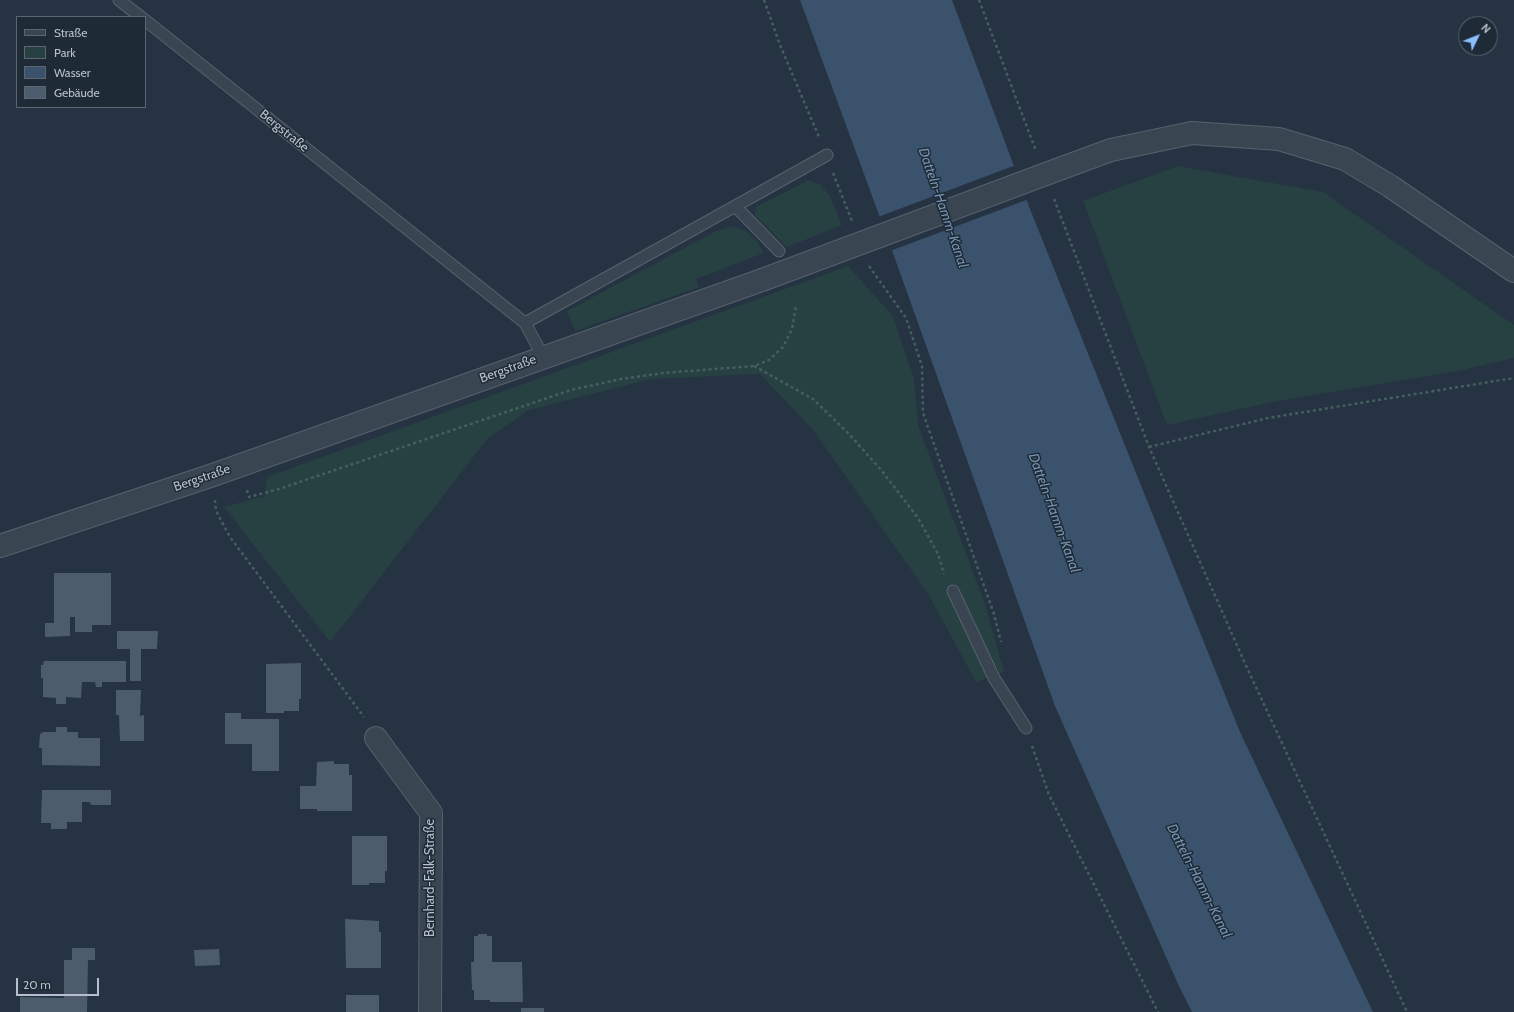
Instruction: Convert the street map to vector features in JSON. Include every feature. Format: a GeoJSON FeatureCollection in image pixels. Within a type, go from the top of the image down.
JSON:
{"type":"FeatureCollection","features":[{"type":"Feature","properties":{"kind":"street"},"geometry":{"type":"LineString","coordinates":[[543,356],[762,280],[1111,150],[1192,133],[1279,139],[1345,160],[1390,186],[1514,271]]}},
{"type":"Feature","properties":{"kind":"street","name":"Bergstraße"},"geometry":{"type":"LineString","coordinates":[[0,546],[213,475],[543,356]]}},
{"type":"Feature","properties":{"kind":"street","name":"Bernhard-Falk-Straße"},"geometry":{"type":"LineString","coordinates":[[376,738],[430,814],[430,1012]]}},
{"type":"Feature","properties":{"kind":"lane"},"geometry":{"type":"LineString","coordinates":[[119,0],[140,16]]}},
{"type":"Feature","properties":{"kind":"lane","name":"Bergstraße"},"geometry":{"type":"LineString","coordinates":[[146,21],[525,323],[543,356]]}},
{"type":"Feature","properties":{"kind":"lane"},"geometry":{"type":"LineString","coordinates":[[525,323],[827,155]]}},
{"type":"Feature","properties":{"kind":"lane"},"geometry":{"type":"LineString","coordinates":[[735,206],[779,251]]}},
{"type":"Feature","properties":{"kind":"lane"},"geometry":{"type":"LineString","coordinates":[[953,592],[994,678],[1026,728]]}},
{"type":"Feature","properties":{"kind":"path"},"geometry":{"type":"LineString","coordinates":[[764,0],[780,45],[827,155],[854,227]]}},
{"type":"Feature","properties":{"kind":"path"},"geometry":{"type":"LineString","coordinates":[[979,0],[1037,154]]}},
{"type":"Feature","properties":{"kind":"path"},"geometry":{"type":"LineString","coordinates":[[1054,199],[1149,447],[1248,670],[1407,1012]]}},
{"type":"Feature","properties":{"kind":"path"},"geometry":{"type":"LineString","coordinates":[[868,263],[870,270],[906,318],[922,366],[923,413],[994,614],[1001,643]]}},
{"type":"Feature","properties":{"kind":"path"},"geometry":{"type":"LineString","coordinates":[[249,498],[570,390],[621,379],[663,373],[754,366],[769,360],[783,348],[792,329],[796,306]]}},
{"type":"Feature","properties":{"kind":"path"},"geometry":{"type":"LineString","coordinates":[[754,366],[813,399],[882,471],[918,518],[938,554],[949,587],[953,592]]}},
{"type":"Feature","properties":{"kind":"path"},"geometry":{"type":"LineString","coordinates":[[1149,447],[1268,418],[1514,378]]}},
{"type":"Feature","properties":{"kind":"path"},"geometry":{"type":"LineString","coordinates":[[213,475],[216,511],[230,537],[375,732],[376,738]]}},
{"type":"Feature","properties":{"kind":"path"},"geometry":{"type":"LineString","coordinates":[[1026,728],[1049,795],[1158,1012]]}},
{"type":"Feature","properties":{"kind":"green space"},"geometry":{"type":"Polygon","coordinates":[[[1178,166],[1323,192],[1514,325],[1514,358],[1458,371],[1277,401],[1167,425],[1083,201],[1178,166]]]}},
{"type":"Feature","properties":{"kind":"green space"},"geometry":{"type":"Polygon","coordinates":[[[809,180],[821,185],[830,196],[842,225],[787,247],[755,216],[756,207],[809,180]]]}},
{"type":"Feature","properties":{"kind":"green space"},"geometry":{"type":"Polygon","coordinates":[[[732,226],[746,231],[757,241],[764,253],[696,279],[699,287],[575,331],[567,311],[714,232],[732,226]]]}},
{"type":"Feature","properties":{"kind":"green space"},"geometry":{"type":"Polygon","coordinates":[[[848,266],[893,316],[914,378],[918,425],[985,604],[1004,672],[999,673],[960,592],[946,588],[987,678],[976,682],[928,594],[814,431],[760,374],[651,379],[529,410],[488,438],[330,642],[224,507],[265,496],[267,477],[848,266]]]}},
{"type":"Feature","properties":{"kind":"water","name":"Datteln-Hamm-Kanal"},"geometry":{"type":"Polygon","coordinates":[[[800,0],[952,0],[1030,209],[1240,732],[1373,1012],[1192,1012],[1178,984],[1055,706],[889,242],[800,0]]]}},
{"type":"Feature","properties":{"kind":"pier"},"geometry":{"type":"Polygon","coordinates":[[[1016,165],[1029,199],[890,251],[878,217],[1016,165]]]}},
{"type":"Feature","properties":{"kind":"building"},"geometry":{"type":"Polygon","coordinates":[[[54,573],[111,573],[111,625],[92,625],[92,632],[75,632],[75,617],[70,617],[70,636],[45,637],[45,623],[54,623],[54,573]]]}},
{"type":"Feature","properties":{"kind":"building"},"geometry":{"type":"Polygon","coordinates":[[[117,631],[158,631],[157,649],[141,649],[141,681],[130,681],[130,649],[117,649],[117,631]]]}},
{"type":"Feature","properties":{"kind":"building"},"geometry":{"type":"Polygon","coordinates":[[[44,661],[126,661],[126,682],[102,682],[102,687],[96,687],[95,682],[82,682],[81,698],[66,697],[66,704],[56,704],[56,698],[43,697],[41,665],[43,665],[44,661]]]}},
{"type":"Feature","properties":{"kind":"building"},"geometry":{"type":"Polygon","coordinates":[[[301,663],[301,699],[299,699],[299,711],[266,713],[266,664],[301,663]]]}},
{"type":"Feature","properties":{"kind":"building"},"geometry":{"type":"Polygon","coordinates":[[[116,690],[141,690],[140,716],[144,715],[144,741],[120,741],[119,715],[116,715],[116,690]]]}},
{"type":"Feature","properties":{"kind":"building"},"geometry":{"type":"Polygon","coordinates":[[[225,713],[241,713],[241,719],[279,719],[279,771],[252,771],[252,744],[225,744],[225,713]]]}},
{"type":"Feature","properties":{"kind":"building"},"geometry":{"type":"Polygon","coordinates":[[[56,727],[67,727],[67,732],[78,732],[78,738],[100,738],[100,766],[42,765],[42,748],[39,748],[40,733],[56,732],[56,727]]]}},
{"type":"Feature","properties":{"kind":"building"},"geometry":{"type":"Polygon","coordinates":[[[334,761],[334,764],[349,764],[349,775],[352,775],[352,811],[317,811],[317,809],[300,809],[300,786],[316,786],[317,762],[334,761]]]}},
{"type":"Feature","properties":{"kind":"building"},"geometry":{"type":"Polygon","coordinates":[[[42,790],[111,790],[111,805],[91,805],[90,802],[82,802],[82,822],[67,822],[67,829],[51,829],[51,823],[41,823],[42,790]]]}},
{"type":"Feature","properties":{"kind":"building"},"geometry":{"type":"Polygon","coordinates":[[[352,836],[387,836],[387,871],[385,871],[385,883],[352,885],[352,836]]]}},
{"type":"Feature","properties":{"kind":"building"},"geometry":{"type":"Polygon","coordinates":[[[345,919],[379,921],[379,932],[381,932],[381,968],[346,968],[345,919]]]}},
{"type":"Feature","properties":{"kind":"building"},"geometry":{"type":"Polygon","coordinates":[[[478,934],[487,934],[487,936],[492,936],[492,962],[522,962],[523,1002],[490,1002],[490,1000],[474,1000],[474,990],[472,990],[471,962],[474,962],[474,936],[478,936],[478,934]]]}},
{"type":"Feature","properties":{"kind":"building"},"geometry":{"type":"Polygon","coordinates":[[[72,948],[95,948],[95,960],[88,960],[87,1012],[20,1012],[20,997],[64,998],[64,960],[72,960],[72,948]]]}},
{"type":"Feature","properties":{"kind":"building"},"geometry":{"type":"Polygon","coordinates":[[[219,949],[220,965],[195,966],[194,950],[219,949]]]}},
{"type":"Feature","properties":{"kind":"building"},"geometry":{"type":"Polygon","coordinates":[[[346,995],[379,995],[379,1012],[346,1012],[346,995]]]}},
{"type":"Feature","properties":{"kind":"building"},"geometry":{"type":"Polygon","coordinates":[[[521,1008],[544,1008],[544,1012],[521,1012],[521,1008]]]}}]}
